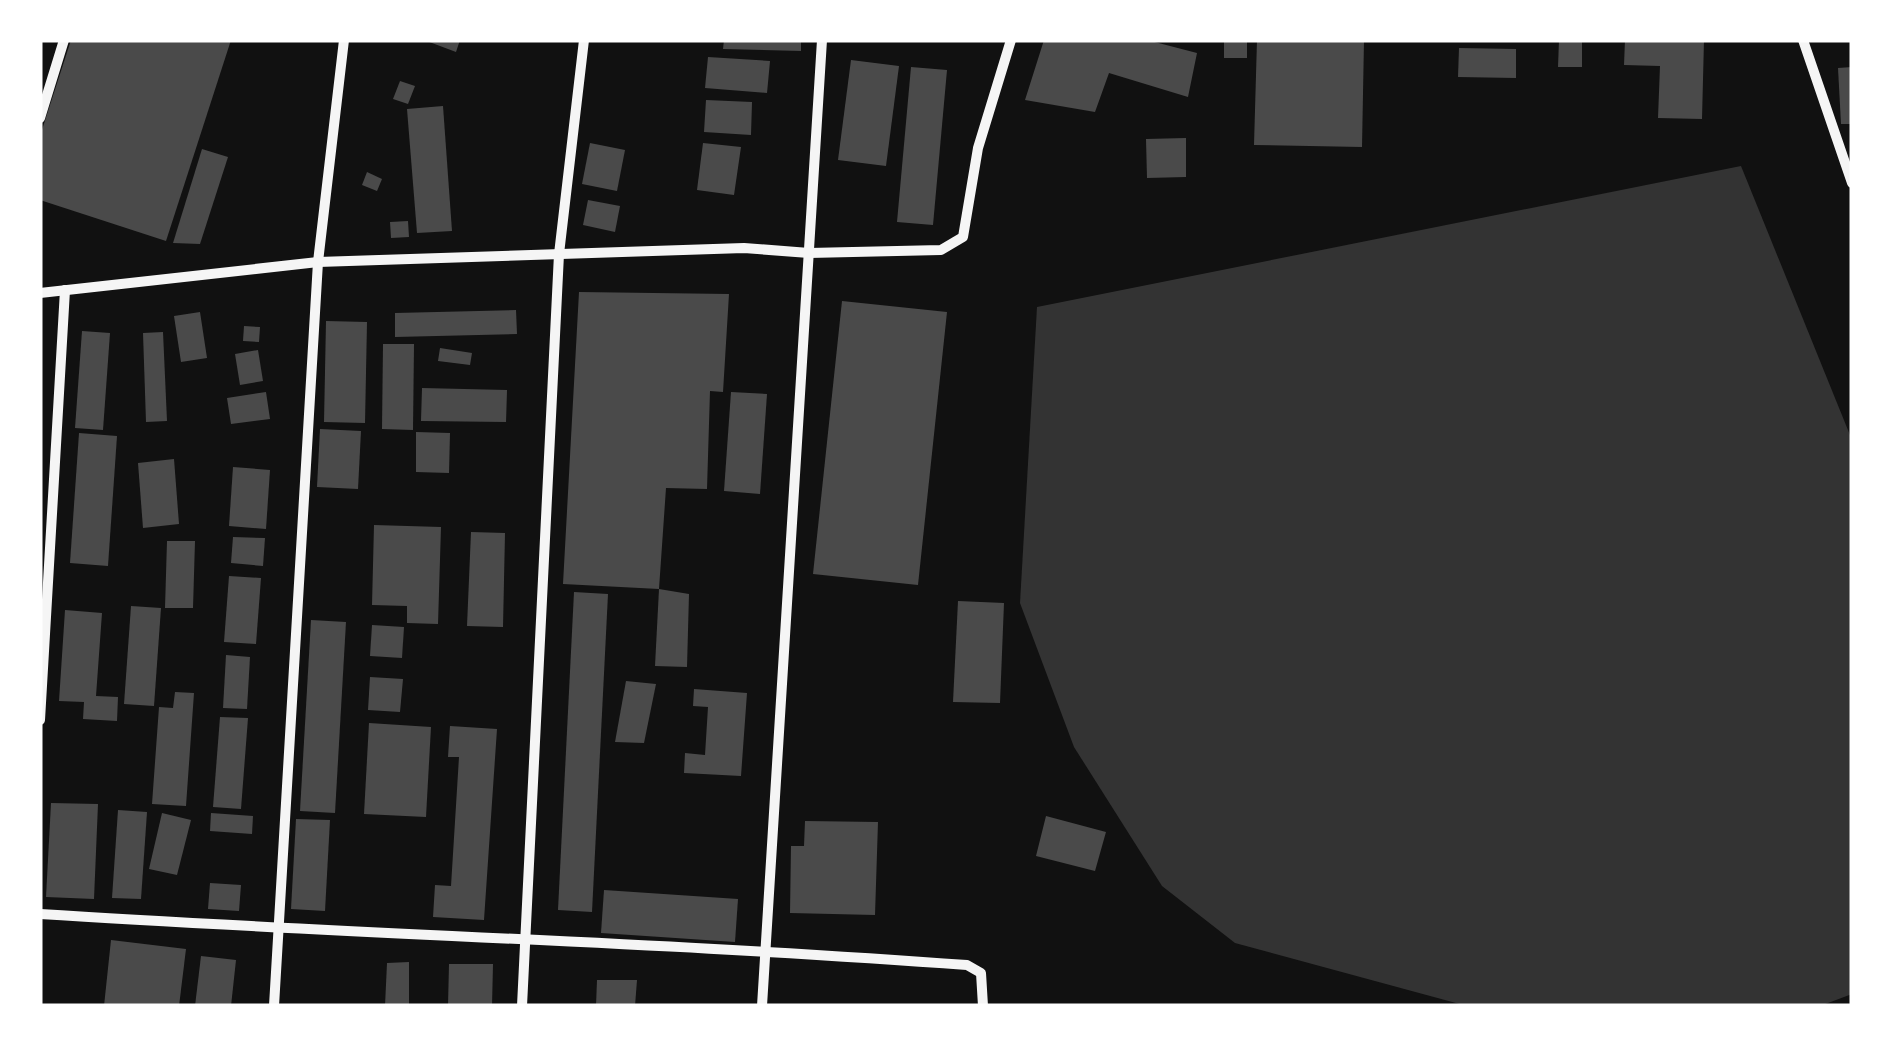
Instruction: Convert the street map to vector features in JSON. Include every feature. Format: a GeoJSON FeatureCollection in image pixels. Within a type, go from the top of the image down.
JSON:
{"type":"FeatureCollection","features":[{"type":"Feature","properties":{"kind":"street"},"geometry":{"type":"LineString","coordinates":[[40,118],[64,40]]}},
{"type":"Feature","properties":{"kind":"street"},"geometry":{"type":"LineString","coordinates":[[274,1006],[318,262],[344,40]]}},
{"type":"Feature","properties":{"kind":"street"},"geometry":{"type":"LineString","coordinates":[[522,1006],[559,254],[584,40]]}},
{"type":"Feature","properties":{"kind":"street"},"geometry":{"type":"LineString","coordinates":[[762,1006],[822,40]]}},
{"type":"Feature","properties":{"kind":"street"},"geometry":{"type":"LineString","coordinates":[[40,293],[318,262],[744,248],[809,253],[941,250],[963,238],[978,148],[1011,40]]}},
{"type":"Feature","properties":{"kind":"street"},"geometry":{"type":"LineString","coordinates":[[1802,40],[1852,183]]}},
{"type":"Feature","properties":{"kind":"street"},"geometry":{"type":"LineString","coordinates":[[40,720],[64,290]]}},
{"type":"Feature","properties":{"kind":"street"},"geometry":{"type":"LineString","coordinates":[[40,914],[278,930],[765,950],[968,965],[981,973],[983,1006]]}},
{"type":"Feature","properties":{"kind":"shaded area"},"geometry":{"type":"Polygon","coordinates":[[[1741,166],[1852,440],[1852,994],[1820,1006],[1467,1006],[1235,943],[1162,886],[1074,747],[1020,603],[1037,307],[1741,166]]]}},
{"type":"Feature","properties":{"kind":"building"},"geometry":{"type":"Polygon","coordinates":[[[71,40],[231,40],[166,241],[40,200],[40,136],[71,40]]]}},
{"type":"Feature","properties":{"kind":"building"},"geometry":{"type":"Polygon","coordinates":[[[424,40],[460,40],[456,52],[424,40]]]}},
{"type":"Feature","properties":{"kind":"building"},"geometry":{"type":"Polygon","coordinates":[[[724,40],[801,40],[801,51],[723,49],[724,40]]]}},
{"type":"Feature","properties":{"kind":"building"},"geometry":{"type":"Polygon","coordinates":[[[1044,40],[1147,40],[1197,53],[1188,97],[1109,73],[1095,112],[1025,100],[1044,40]]]}},
{"type":"Feature","properties":{"kind":"building"},"geometry":{"type":"Polygon","coordinates":[[[1224,40],[1247,40],[1247,58],[1224,58],[1224,40]]]}},
{"type":"Feature","properties":{"kind":"building"},"geometry":{"type":"Polygon","coordinates":[[[1257,40],[1364,40],[1362,147],[1254,145],[1257,40]]]}},
{"type":"Feature","properties":{"kind":"building"},"geometry":{"type":"Polygon","coordinates":[[[1559,40],[1582,40],[1582,67],[1558,67],[1559,40]]]}},
{"type":"Feature","properties":{"kind":"building"},"geometry":{"type":"Polygon","coordinates":[[[1625,40],[1704,40],[1702,119],[1658,118],[1660,66],[1624,65],[1625,40]]]}},
{"type":"Feature","properties":{"kind":"building"},"geometry":{"type":"Polygon","coordinates":[[[1459,48],[1516,49],[1516,78],[1458,77],[1459,48]]]}},
{"type":"Feature","properties":{"kind":"building"},"geometry":{"type":"Polygon","coordinates":[[[708,57],[770,61],[767,93],[705,88],[708,57]]]}},
{"type":"Feature","properties":{"kind":"building"},"geometry":{"type":"Polygon","coordinates":[[[851,60],[899,66],[886,166],[838,160],[851,60]]]}},
{"type":"Feature","properties":{"kind":"building"},"geometry":{"type":"Polygon","coordinates":[[[911,67],[947,70],[933,225],[897,222],[911,67]]]}},
{"type":"Feature","properties":{"kind":"building"},"geometry":{"type":"Polygon","coordinates":[[[1852,67],[1852,124],[1841,124],[1838,68],[1852,67]]]}},
{"type":"Feature","properties":{"kind":"building"},"geometry":{"type":"Polygon","coordinates":[[[400,81],[415,86],[408,104],[393,99],[400,81]]]}},
{"type":"Feature","properties":{"kind":"building"},"geometry":{"type":"Polygon","coordinates":[[[706,100],[752,102],[751,135],[704,132],[706,100]]]}},
{"type":"Feature","properties":{"kind":"building"},"geometry":{"type":"Polygon","coordinates":[[[443,106],[452,231],[417,233],[407,109],[443,106]]]}},
{"type":"Feature","properties":{"kind":"building"},"geometry":{"type":"Polygon","coordinates":[[[1186,138],[1186,177],[1147,178],[1146,139],[1186,138]]]}},
{"type":"Feature","properties":{"kind":"building"},"geometry":{"type":"Polygon","coordinates":[[[590,143],[625,150],[617,191],[582,184],[590,143]]]}},
{"type":"Feature","properties":{"kind":"building"},"geometry":{"type":"Polygon","coordinates":[[[703,143],[741,147],[734,195],[697,190],[703,143]]]}},
{"type":"Feature","properties":{"kind":"building"},"geometry":{"type":"Polygon","coordinates":[[[202,149],[228,157],[200,244],[173,243],[202,149]]]}},
{"type":"Feature","properties":{"kind":"building"},"geometry":{"type":"Polygon","coordinates":[[[367,172],[382,179],[377,191],[362,185],[367,172]]]}},
{"type":"Feature","properties":{"kind":"building"},"geometry":{"type":"Polygon","coordinates":[[[588,200],[620,206],[615,232],[583,225],[588,200]]]}},
{"type":"Feature","properties":{"kind":"building"},"geometry":{"type":"Polygon","coordinates":[[[408,221],[409,237],[391,238],[390,222],[408,221]]]}},
{"type":"Feature","properties":{"kind":"building"},"geometry":{"type":"Polygon","coordinates":[[[579,292],[729,294],[723,392],[710,391],[707,489],[666,488],[659,589],[563,584],[579,292]]]}},
{"type":"Feature","properties":{"kind":"building"},"geometry":{"type":"Polygon","coordinates":[[[842,301],[947,312],[918,585],[813,574],[842,301]]]}},
{"type":"Feature","properties":{"kind":"building"},"geometry":{"type":"Polygon","coordinates":[[[516,310],[517,334],[395,337],[395,313],[516,310]]]}},
{"type":"Feature","properties":{"kind":"building"},"geometry":{"type":"Polygon","coordinates":[[[200,312],[207,358],[181,362],[174,316],[200,312]]]}},
{"type":"Feature","properties":{"kind":"building"},"geometry":{"type":"Polygon","coordinates":[[[326,321],[367,322],[365,423],[324,422],[326,321]]]}},
{"type":"Feature","properties":{"kind":"building"},"geometry":{"type":"Polygon","coordinates":[[[244,326],[260,327],[259,342],[243,341],[244,326]]]}},
{"type":"Feature","properties":{"kind":"building"},"geometry":{"type":"Polygon","coordinates":[[[82,331],[110,333],[103,430],[75,428],[82,331]]]}},
{"type":"Feature","properties":{"kind":"building"},"geometry":{"type":"Polygon","coordinates":[[[163,332],[167,421],[146,422],[143,333],[163,332]]]}},
{"type":"Feature","properties":{"kind":"building"},"geometry":{"type":"Polygon","coordinates":[[[383,344],[414,344],[413,430],[382,429],[383,344]]]}},
{"type":"Feature","properties":{"kind":"building"},"geometry":{"type":"Polygon","coordinates":[[[440,348],[472,353],[470,365],[438,361],[440,348]]]}},
{"type":"Feature","properties":{"kind":"building"},"geometry":{"type":"Polygon","coordinates":[[[258,350],[263,381],[240,385],[235,354],[258,350]]]}},
{"type":"Feature","properties":{"kind":"building"},"geometry":{"type":"Polygon","coordinates":[[[422,388],[507,390],[506,422],[421,421],[422,388]]]}},
{"type":"Feature","properties":{"kind":"building"},"geometry":{"type":"Polygon","coordinates":[[[266,392],[270,419],[231,424],[227,398],[266,392]]]}},
{"type":"Feature","properties":{"kind":"building"},"geometry":{"type":"Polygon","coordinates":[[[731,392],[767,394],[760,494],[724,491],[731,392]]]}},
{"type":"Feature","properties":{"kind":"building"},"geometry":{"type":"Polygon","coordinates":[[[320,429],[361,431],[358,489],[317,487],[320,429]]]}},
{"type":"Feature","properties":{"kind":"building"},"geometry":{"type":"Polygon","coordinates":[[[416,432],[450,433],[449,473],[416,472],[416,432]]]}},
{"type":"Feature","properties":{"kind":"building"},"geometry":{"type":"Polygon","coordinates":[[[79,433],[117,436],[108,566],[70,563],[79,433]]]}},
{"type":"Feature","properties":{"kind":"building"},"geometry":{"type":"Polygon","coordinates":[[[174,459],[179,524],[143,528],[138,463],[174,459]]]}},
{"type":"Feature","properties":{"kind":"building"},"geometry":{"type":"Polygon","coordinates":[[[233,467],[270,470],[266,529],[229,526],[233,467]]]}},
{"type":"Feature","properties":{"kind":"building"},"geometry":{"type":"Polygon","coordinates":[[[374,525],[441,527],[438,624],[407,623],[407,606],[372,605],[374,525]]]}},
{"type":"Feature","properties":{"kind":"building"},"geometry":{"type":"Polygon","coordinates":[[[471,532],[505,533],[503,627],[467,626],[471,532]]]}},
{"type":"Feature","properties":{"kind":"building"},"geometry":{"type":"Polygon","coordinates":[[[233,537],[265,538],[263,566],[231,563],[233,537]]]}},
{"type":"Feature","properties":{"kind":"building"},"geometry":{"type":"Polygon","coordinates":[[[167,541],[195,541],[193,608],[165,608],[167,541]]]}},
{"type":"Feature","properties":{"kind":"building"},"geometry":{"type":"Polygon","coordinates":[[[229,576],[261,578],[256,644],[224,642],[229,576]]]}},
{"type":"Feature","properties":{"kind":"building"},"geometry":{"type":"Polygon","coordinates":[[[659,589],[689,594],[687,667],[655,666],[659,589]]]}},
{"type":"Feature","properties":{"kind":"building"},"geometry":{"type":"Polygon","coordinates":[[[574,592],[608,594],[592,912],[558,910],[574,592]]]}},
{"type":"Feature","properties":{"kind":"building"},"geometry":{"type":"Polygon","coordinates":[[[958,601],[1004,603],[1000,703],[953,702],[958,601]]]}},
{"type":"Feature","properties":{"kind":"building"},"geometry":{"type":"Polygon","coordinates":[[[131,606],[161,608],[154,706],[124,704],[131,606]]]}},
{"type":"Feature","properties":{"kind":"building"},"geometry":{"type":"Polygon","coordinates":[[[65,610],[102,613],[96,696],[118,697],[117,721],[83,719],[84,702],[59,701],[65,610]]]}},
{"type":"Feature","properties":{"kind":"building"},"geometry":{"type":"Polygon","coordinates":[[[311,620],[346,622],[335,813],[300,811],[311,620]]]}},
{"type":"Feature","properties":{"kind":"building"},"geometry":{"type":"Polygon","coordinates":[[[372,625],[404,627],[402,658],[370,656],[372,625]]]}},
{"type":"Feature","properties":{"kind":"building"},"geometry":{"type":"Polygon","coordinates":[[[226,655],[250,657],[247,709],[223,708],[226,655]]]}},
{"type":"Feature","properties":{"kind":"building"},"geometry":{"type":"Polygon","coordinates":[[[370,677],[403,679],[400,712],[368,710],[370,677]]]}},
{"type":"Feature","properties":{"kind":"building"},"geometry":{"type":"Polygon","coordinates":[[[626,681],[656,684],[644,743],[615,742],[626,681]]]}},
{"type":"Feature","properties":{"kind":"building"},"geometry":{"type":"Polygon","coordinates":[[[694,689],[747,693],[741,776],[684,773],[685,753],[705,755],[708,707],[693,706],[694,689]]]}},
{"type":"Feature","properties":{"kind":"building"},"geometry":{"type":"Polygon","coordinates":[[[175,692],[194,693],[186,806],[152,804],[159,707],[173,708],[175,692]]]}},
{"type":"Feature","properties":{"kind":"building"},"geometry":{"type":"Polygon","coordinates":[[[220,717],[248,718],[241,809],[213,807],[220,717]]]}},
{"type":"Feature","properties":{"kind":"building"},"geometry":{"type":"Polygon","coordinates":[[[369,723],[431,727],[426,817],[364,814],[369,723]]]}},
{"type":"Feature","properties":{"kind":"building"},"geometry":{"type":"Polygon","coordinates":[[[450,726],[497,729],[484,920],[433,917],[435,885],[451,886],[459,757],[448,757],[450,726]]]}},
{"type":"Feature","properties":{"kind":"building"},"geometry":{"type":"Polygon","coordinates":[[[51,803],[98,804],[94,899],[46,897],[51,803]]]}},
{"type":"Feature","properties":{"kind":"building"},"geometry":{"type":"Polygon","coordinates":[[[118,810],[147,812],[141,899],[112,898],[118,810]]]}},
{"type":"Feature","properties":{"kind":"building"},"geometry":{"type":"Polygon","coordinates":[[[162,813],[191,820],[177,875],[149,869],[162,813]]]}},
{"type":"Feature","properties":{"kind":"building"},"geometry":{"type":"Polygon","coordinates":[[[211,813],[253,816],[252,834],[210,831],[211,813]]]}},
{"type":"Feature","properties":{"kind":"building"},"geometry":{"type":"Polygon","coordinates":[[[1046,816],[1106,832],[1095,871],[1036,856],[1046,816]]]}},
{"type":"Feature","properties":{"kind":"building"},"geometry":{"type":"Polygon","coordinates":[[[296,819],[330,820],[325,911],[291,909],[296,819]]]}},
{"type":"Feature","properties":{"kind":"building"},"geometry":{"type":"Polygon","coordinates":[[[805,821],[878,822],[875,915],[790,913],[791,846],[804,846],[805,821]]]}},
{"type":"Feature","properties":{"kind":"building"},"geometry":{"type":"Polygon","coordinates":[[[210,883],[241,885],[239,911],[208,909],[210,883]]]}},
{"type":"Feature","properties":{"kind":"building"},"geometry":{"type":"Polygon","coordinates":[[[604,890],[738,899],[735,942],[601,933],[604,890]]]}},
{"type":"Feature","properties":{"kind":"building"},"geometry":{"type":"Polygon","coordinates":[[[111,940],[186,949],[179,1006],[104,1006],[111,940]]]}},
{"type":"Feature","properties":{"kind":"building"},"geometry":{"type":"Polygon","coordinates":[[[201,956],[236,960],[231,1006],[195,1006],[201,956]]]}},
{"type":"Feature","properties":{"kind":"building"},"geometry":{"type":"Polygon","coordinates":[[[409,962],[409,1006],[385,1006],[387,963],[409,962]]]}},
{"type":"Feature","properties":{"kind":"building"},"geometry":{"type":"Polygon","coordinates":[[[449,964],[493,964],[492,1006],[448,1006],[449,964]]]}},
{"type":"Feature","properties":{"kind":"building"},"geometry":{"type":"Polygon","coordinates":[[[597,980],[637,980],[635,1006],[596,1006],[597,980]]]}}]}
